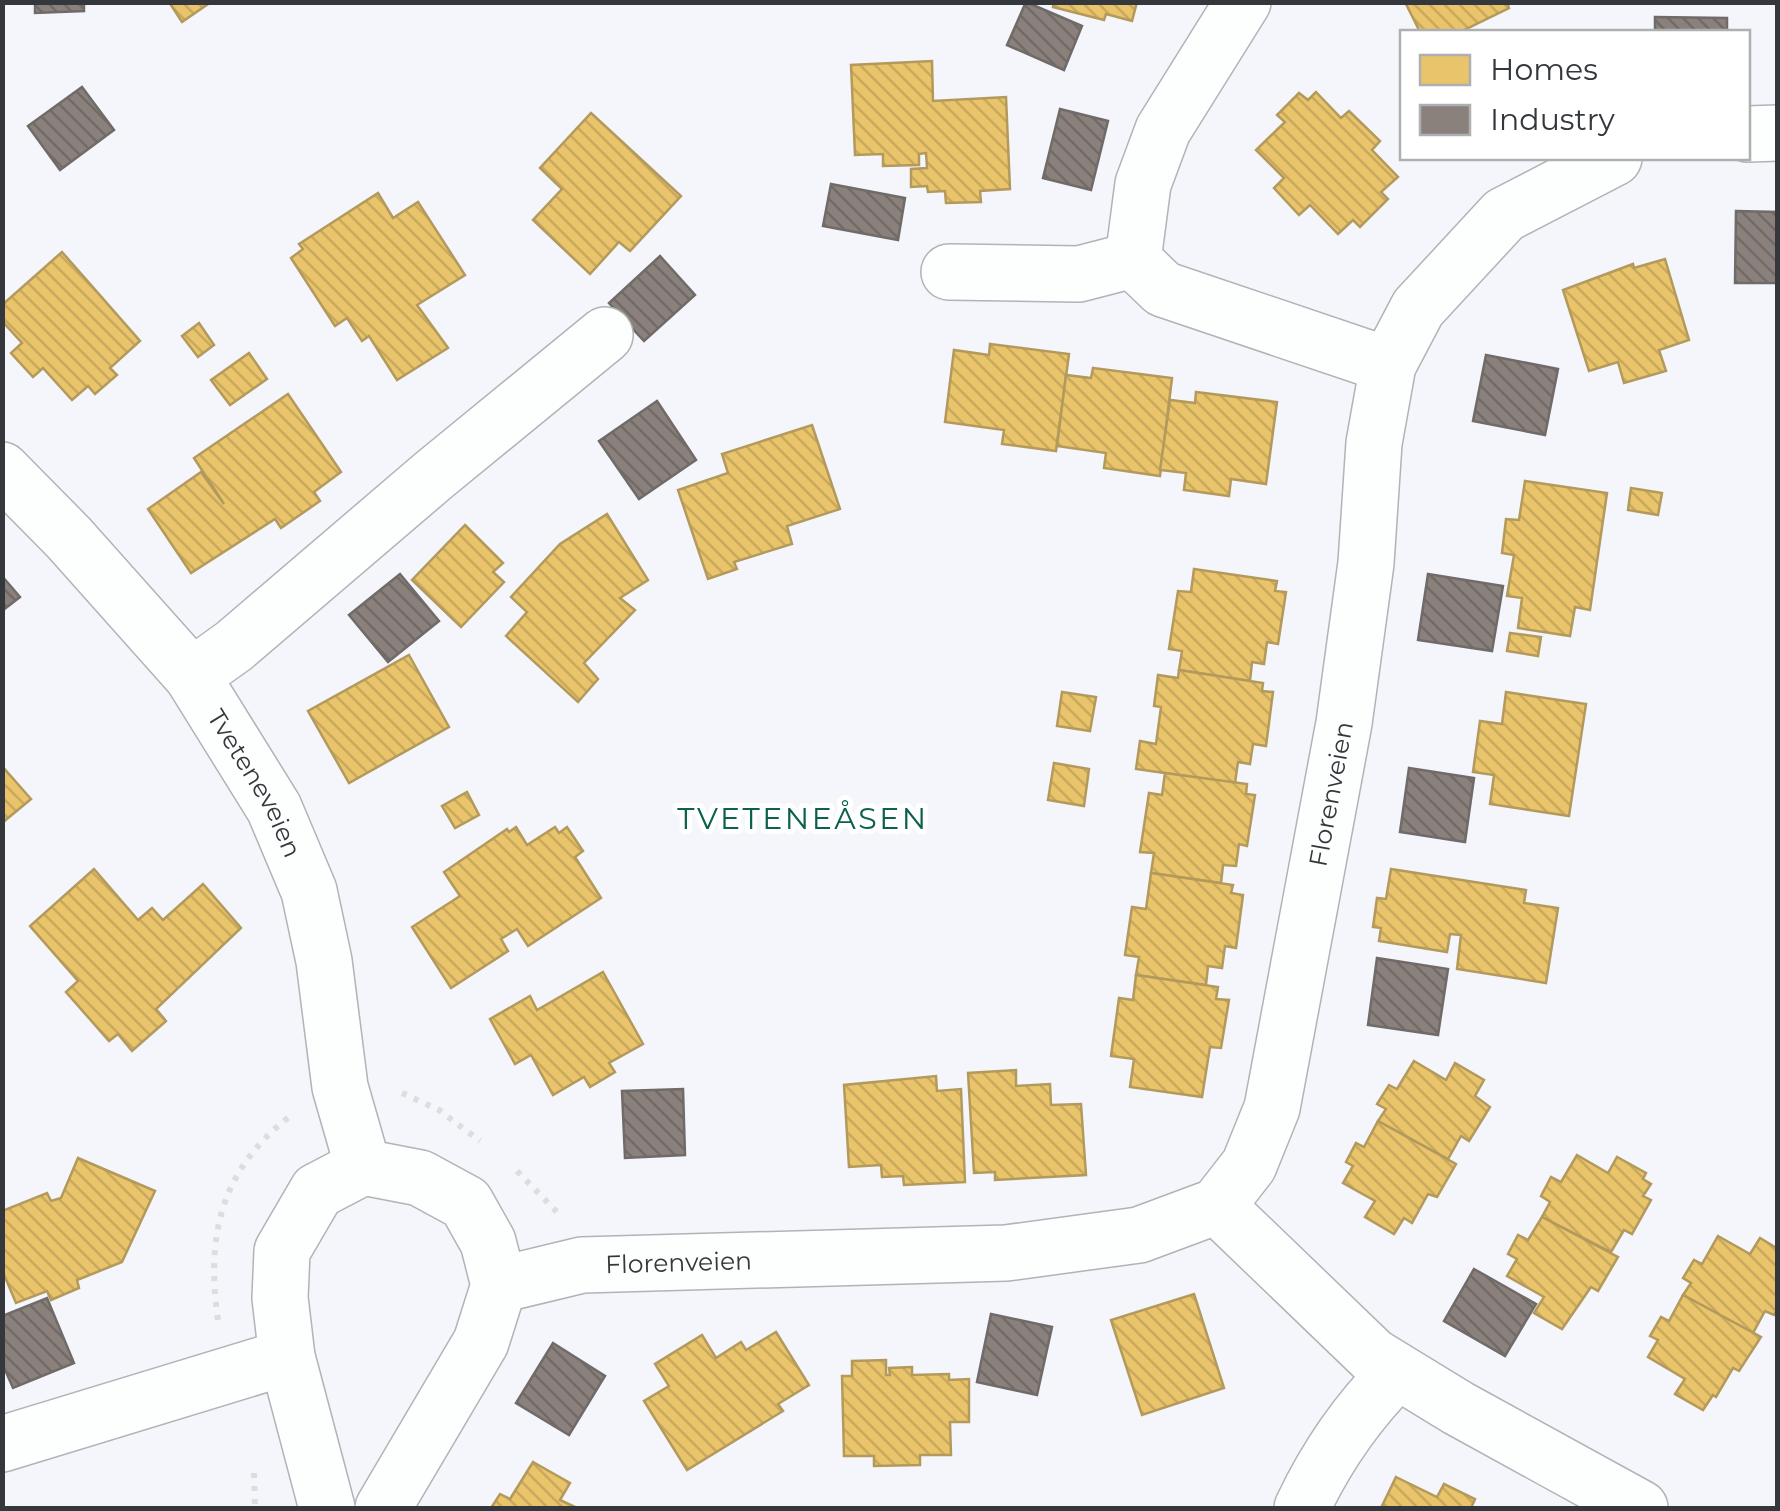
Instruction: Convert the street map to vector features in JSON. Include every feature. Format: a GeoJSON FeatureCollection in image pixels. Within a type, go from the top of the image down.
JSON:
{"type":"FeatureCollection","features":[{"type":"Feature","properties":{"kind":"street"},"geometry":{"type":"LineString","coordinates":[[1133,260],[1143,184],[1163,130],[1243,2]]}},
{"type":"Feature","properties":{"kind":"street"},"geometry":{"type":"LineString","coordinates":[[1750,134],[1778,133]]}},
{"type":"Feature","properties":{"kind":"street","name":"Florenveien"},"geometry":{"type":"LineString","coordinates":[[499,1284],[582,1265],[1006,1253],[1139,1235],[1217,1206],[1249,1165],[1276,1090],[1344,723],[1366,563],[1374,443],[1388,365],[1418,308],[1504,215],[1610,160]]}},
{"type":"Feature","properties":{"kind":"street"},"geometry":{"type":"LineString","coordinates":[[949,272],[1079,274],[1133,260]]}},
{"type":"Feature","properties":{"kind":"street"},"geometry":{"type":"LineString","coordinates":[[1133,260],[1163,288],[1388,365]]}},
{"type":"Feature","properties":{"kind":"street"},"geometry":{"type":"LineString","coordinates":[[192,676],[234,646],[434,474],[605,336]]}},
{"type":"Feature","properties":{"kind":"street","name":"Tveteneveien"},"geometry":{"type":"LineString","coordinates":[[2,470],[69,538],[192,676],[274,808],[309,891],[324,961],[340,1086],[363,1167]]}},
{"type":"Feature","properties":{"kind":"street"},"geometry":{"type":"LineString","coordinates":[[327,1508],[287,1357],[280,1298],[282,1251],[317,1191],[363,1167],[420,1178],[466,1204],[488,1242],[499,1284],[481,1342],[383,1508]]}},
{"type":"Feature","properties":{"kind":"street"},"geometry":{"type":"LineString","coordinates":[[1217,1206],[1372,1356],[1640,1508]]}},
{"type":"Feature","properties":{"kind":"street"},"geometry":{"type":"LineString","coordinates":[[2,1444],[287,1357]]}},
{"type":"Feature","properties":{"kind":"street"},"geometry":{"type":"LineString","coordinates":[[1302,1508],[1360,1409],[1397,1372]]}},
{"type":"Feature","properties":{"kind":"building: Homes"},"geometry":{"type":"Polygon","coordinates":[[[169,2],[207,2],[208,4],[182,22],[169,2]]]}},
{"type":"Feature","properties":{"kind":"building: Homes"},"geometry":{"type":"Polygon","coordinates":[[[1054,2],[1137,2],[1132,21],[1106,14],[1104,20],[1053,7],[1054,2]]]}},
{"type":"Feature","properties":{"kind":"building: Homes"},"geometry":{"type":"Polygon","coordinates":[[[1405,2],[1507,2],[1509,8],[1464,30],[1419,30],[1405,2]]]}},
{"type":"Feature","properties":{"kind":"building: Homes"},"geometry":{"type":"Polygon","coordinates":[[[932,61],[933,101],[1006,97],[1010,189],[980,191],[981,202],[946,203],[945,191],[911,187],[911,169],[927,168],[926,153],[919,154],[919,165],[883,166],[883,154],[855,155],[851,65],[932,61]]]}},
{"type":"Feature","properties":{"kind":"building: Homes"},"geometry":{"type":"Polygon","coordinates":[[[1316,92],[1341,118],[1349,111],[1380,141],[1372,150],[1398,177],[1381,192],[1388,199],[1360,227],[1353,220],[1338,234],[1310,205],[1299,215],[1274,188],[1284,178],[1256,150],[1285,122],[1277,115],[1299,93],[1308,100],[1316,92]]]}},
{"type":"Feature","properties":{"kind":"building: Homes"},"geometry":{"type":"Polygon","coordinates":[[[591,113],[681,196],[630,251],[619,242],[590,274],[533,220],[562,189],[540,168],[591,113]]]}},
{"type":"Feature","properties":{"kind":"building: Homes"},"geometry":{"type":"Polygon","coordinates":[[[378,193],[393,218],[418,202],[465,275],[417,305],[448,348],[397,380],[369,336],[362,341],[347,318],[335,326],[291,258],[303,249],[299,244],[378,193]]]}},
{"type":"Feature","properties":{"kind":"building: Homes"},"geometry":{"type":"Polygon","coordinates":[[[62,252],[140,341],[110,368],[117,375],[95,394],[88,386],[72,400],[43,368],[33,377],[11,353],[22,343],[2,321],[2,305],[62,252]]]}},
{"type":"Feature","properties":{"kind":"building: Homes"},"geometry":{"type":"Polygon","coordinates":[[[1665,259],[1689,340],[1659,350],[1666,371],[1624,383],[1618,362],[1589,371],[1563,290],[1633,264],[1634,268],[1665,259]]]}},
{"type":"Feature","properties":{"kind":"building: Homes"},"geometry":{"type":"Polygon","coordinates":[[[199,323],[214,345],[198,357],[182,336],[199,323]]]}},
{"type":"Feature","properties":{"kind":"building: Homes"},"geometry":{"type":"Polygon","coordinates":[[[990,344],[1069,354],[1056,451],[1002,444],[1004,430],[945,422],[954,350],[989,355],[990,344]]]}},
{"type":"Feature","properties":{"kind":"building: Homes"},"geometry":{"type":"Polygon","coordinates":[[[249,353],[267,379],[230,405],[211,380],[249,353]]]}},
{"type":"Feature","properties":{"kind":"building: Homes"},"geometry":{"type":"Polygon","coordinates":[[[1093,368],[1172,378],[1160,476],[1104,468],[1106,453],[1057,446],[1066,375],[1091,378],[1093,368]]]}},
{"type":"Feature","properties":{"kind":"building: Homes"},"geometry":{"type":"Polygon","coordinates":[[[1196,392],[1277,402],[1266,484],[1231,479],[1229,496],[1184,490],[1186,473],[1160,470],[1170,400],[1195,403],[1196,392]]]}},
{"type":"Feature","properties":{"kind":"building: Homes"},"geometry":{"type":"Polygon","coordinates":[[[288,394],[341,472],[314,492],[320,501],[281,528],[275,519],[191,573],[148,509],[201,472],[224,504],[194,458],[288,394]]]}},
{"type":"Feature","properties":{"kind":"building: Homes"},"geometry":{"type":"Polygon","coordinates":[[[812,425],[840,509],[787,526],[792,544],[734,562],[737,569],[708,579],[678,490],[728,473],[722,454],[812,425]]]}},
{"type":"Feature","properties":{"kind":"building: Homes"},"geometry":{"type":"Polygon","coordinates":[[[1525,481],[1607,493],[1590,610],[1575,607],[1570,636],[1518,628],[1522,598],[1507,596],[1514,555],[1502,553],[1506,519],[1519,520],[1525,481]]]}},
{"type":"Feature","properties":{"kind":"building: Homes"},"geometry":{"type":"Polygon","coordinates":[[[1631,488],[1662,493],[1658,515],[1628,510],[1631,488]]]}},
{"type":"Feature","properties":{"kind":"building: Homes"},"geometry":{"type":"Polygon","coordinates":[[[607,514],[648,580],[620,598],[635,610],[584,663],[598,679],[578,702],[506,636],[527,612],[511,597],[560,544],[607,514]]]}},
{"type":"Feature","properties":{"kind":"building: Homes"},"geometry":{"type":"Polygon","coordinates":[[[465,525],[503,563],[493,572],[504,582],[461,627],[412,580],[465,525]]]}},
{"type":"Feature","properties":{"kind":"building: Homes"},"geometry":{"type":"Polygon","coordinates":[[[1194,569],[1277,581],[1275,591],[1286,592],[1278,644],[1267,642],[1264,664],[1252,662],[1250,681],[1179,670],[1182,651],[1169,649],[1178,591],[1191,592],[1194,569]]]}},
{"type":"Feature","properties":{"kind":"building: Homes"},"geometry":{"type":"Polygon","coordinates":[[[1510,633],[1541,637],[1538,656],[1507,651],[1510,633]]]}},
{"type":"Feature","properties":{"kind":"building: Homes"},"geometry":{"type":"Polygon","coordinates":[[[409,655],[449,727],[349,783],[308,711],[409,655]]]}},
{"type":"Feature","properties":{"kind":"building: Homes"},"geometry":{"type":"Polygon","coordinates":[[[1179,670],[1263,683],[1262,691],[1273,692],[1266,746],[1253,744],[1250,764],[1238,762],[1235,783],[1136,769],[1140,741],[1156,744],[1161,707],[1154,706],[1158,675],[1178,678],[1179,670]]]}},
{"type":"Feature","properties":{"kind":"building: Homes"},"geometry":{"type":"Polygon","coordinates":[[[1062,692],[1096,697],[1090,731],[1057,726],[1062,692]]]}},
{"type":"Feature","properties":{"kind":"building: Homes"},"geometry":{"type":"Polygon","coordinates":[[[1506,692],[1586,704],[1569,816],[1490,804],[1494,775],[1473,772],[1480,721],[1502,724],[1506,692]]]}},
{"type":"Feature","properties":{"kind":"building: Homes"},"geometry":{"type":"Polygon","coordinates":[[[1054,763],[1089,769],[1084,806],[1048,800],[1054,763]]]}},
{"type":"Feature","properties":{"kind":"building: Homes"},"geometry":{"type":"Polygon","coordinates":[[[2,766],[31,799],[2,823],[2,766]]]}},
{"type":"Feature","properties":{"kind":"building: Homes"},"geometry":{"type":"Polygon","coordinates":[[[1165,773],[1247,784],[1246,794],[1255,795],[1247,846],[1239,844],[1236,866],[1223,865],[1221,883],[1151,873],[1154,853],[1140,852],[1149,793],[1162,795],[1165,773]]]}},
{"type":"Feature","properties":{"kind":"building: Homes"},"geometry":{"type":"Polygon","coordinates":[[[467,792],[479,815],[455,828],[442,806],[467,792]]]}},
{"type":"Feature","properties":{"kind":"building: Homes"},"geometry":{"type":"Polygon","coordinates":[[[516,827],[527,845],[555,827],[559,833],[567,827],[583,851],[575,857],[601,898],[528,946],[517,929],[501,939],[508,951],[451,988],[412,927],[460,896],[444,872],[507,829],[509,832],[516,827]]]}},
{"type":"Feature","properties":{"kind":"building: Homes"},"geometry":{"type":"Polygon","coordinates":[[[94,869],[138,920],[152,908],[163,920],[203,884],[241,928],[156,1009],[166,1021],[132,1051],[118,1034],[109,1041],[66,992],[78,981],[30,926],[94,869]]]}},
{"type":"Feature","properties":{"kind":"building: Homes"},"geometry":{"type":"Polygon","coordinates":[[[1391,869],[1526,890],[1524,903],[1558,908],[1546,983],[1457,969],[1461,935],[1450,934],[1447,952],[1379,941],[1381,928],[1373,927],[1377,898],[1386,899],[1391,869]]]}},
{"type":"Feature","properties":{"kind":"building: Homes"},"geometry":{"type":"Polygon","coordinates":[[[1151,873],[1233,885],[1231,893],[1243,895],[1236,948],[1225,946],[1222,968],[1208,966],[1206,985],[1136,975],[1139,957],[1125,955],[1132,907],[1146,909],[1151,873]]]}},
{"type":"Feature","properties":{"kind":"building: Homes"},"geometry":{"type":"Polygon","coordinates":[[[603,972],[643,1044],[609,1063],[615,1072],[590,1087],[584,1077],[553,1095],[531,1055],[515,1064],[490,1019],[530,996],[537,1010],[603,972]]]}},
{"type":"Feature","properties":{"kind":"building: Homes"},"geometry":{"type":"Polygon","coordinates":[[[1136,975],[1218,987],[1216,999],[1229,1000],[1221,1048],[1210,1047],[1202,1097],[1130,1087],[1134,1059],[1111,1056],[1119,998],[1133,1000],[1136,975]]]}},
{"type":"Feature","properties":{"kind":"building: Homes"},"geometry":{"type":"Polygon","coordinates":[[[1414,1061],[1446,1080],[1455,1063],[1484,1080],[1475,1096],[1490,1107],[1469,1141],[1461,1136],[1448,1159],[1378,1121],[1386,1109],[1377,1104],[1389,1085],[1397,1089],[1414,1061]]]}},
{"type":"Feature","properties":{"kind":"building: Homes"},"geometry":{"type":"Polygon","coordinates":[[[1016,1070],[1016,1086],[1050,1084],[1051,1105],[1081,1104],[1086,1175],[995,1180],[995,1172],[974,1173],[968,1073],[1016,1070]]]}},
{"type":"Feature","properties":{"kind":"building: Homes"},"geometry":{"type":"Polygon","coordinates":[[[936,1076],[937,1091],[961,1089],[965,1182],[904,1185],[903,1176],[882,1177],[881,1165],[849,1167],[844,1085],[936,1076]]]}},
{"type":"Feature","properties":{"kind":"building: Homes"},"geometry":{"type":"Polygon","coordinates":[[[1378,1121],[1456,1164],[1437,1197],[1428,1194],[1412,1223],[1404,1218],[1394,1234],[1365,1217],[1375,1201],[1343,1183],[1353,1166],[1346,1162],[1356,1143],[1364,1147],[1378,1121]]]}},
{"type":"Feature","properties":{"kind":"building: Homes"},"geometry":{"type":"Polygon","coordinates":[[[1577,1155],[1608,1173],[1617,1157],[1646,1173],[1643,1179],[1651,1184],[1643,1196],[1651,1200],[1632,1234],[1624,1230],[1611,1252],[1542,1217],[1550,1202],[1541,1196],[1551,1177],[1561,1182],[1577,1155]]]}},
{"type":"Feature","properties":{"kind":"building: Homes"},"geometry":{"type":"Polygon","coordinates":[[[78,1158],[155,1191],[122,1262],[77,1280],[79,1288],[51,1300],[47,1291],[16,1303],[2,1270],[2,1211],[47,1193],[51,1201],[61,1198],[78,1158]]]}},
{"type":"Feature","properties":{"kind":"building: Homes"},"geometry":{"type":"Polygon","coordinates":[[[1542,1217],[1618,1257],[1598,1291],[1591,1287],[1562,1329],[1534,1313],[1544,1297],[1507,1276],[1517,1259],[1508,1254],[1518,1235],[1528,1240],[1542,1217]]]}},
{"type":"Feature","properties":{"kind":"building: Homes"},"geometry":{"type":"Polygon","coordinates":[[[1718,1236],[1750,1254],[1760,1238],[1778,1249],[1778,1309],[1774,1315],[1765,1311],[1753,1333],[1683,1295],[1691,1283],[1683,1278],[1694,1260],[1702,1264],[1718,1236]]]}},
{"type":"Feature","properties":{"kind":"building: Homes"},"geometry":{"type":"Polygon","coordinates":[[[1194,1294],[1224,1388],[1142,1415],[1111,1320],[1194,1294]]]}},
{"type":"Feature","properties":{"kind":"building: Homes"},"geometry":{"type":"Polygon","coordinates":[[[1683,1295],[1761,1337],[1739,1371],[1733,1368],[1716,1397],[1713,1395],[1703,1410],[1675,1394],[1685,1379],[1648,1357],[1658,1340],[1650,1336],[1661,1317],[1669,1321],[1683,1295]]]}},
{"type":"Feature","properties":{"kind":"building: Homes"},"geometry":{"type":"Polygon","coordinates":[[[776,1332],[809,1385],[778,1404],[783,1411],[687,1470],[644,1401],[669,1386],[655,1364],[702,1335],[716,1358],[741,1342],[746,1350],[776,1332]]]}},
{"type":"Feature","properties":{"kind":"building: Homes"},"geometry":{"type":"Polygon","coordinates":[[[886,1360],[886,1375],[890,1375],[889,1368],[912,1367],[912,1375],[949,1374],[949,1380],[969,1379],[969,1422],[950,1422],[951,1455],[920,1455],[920,1465],[874,1466],[874,1456],[844,1456],[842,1376],[852,1376],[852,1361],[886,1360]]]}},
{"type":"Feature","properties":{"kind":"building: Homes"},"geometry":{"type":"Polygon","coordinates":[[[533,1462],[570,1483],[560,1500],[577,1508],[491,1508],[500,1494],[510,1499],[533,1462]]]}},
{"type":"Feature","properties":{"kind":"building: Homes"},"geometry":{"type":"Polygon","coordinates":[[[1396,1477],[1437,1497],[1444,1484],[1475,1499],[1471,1508],[1381,1508],[1396,1477]]]}},
{"type":"Feature","properties":{"kind":"building: Industry"},"geometry":{"type":"Polygon","coordinates":[[[35,2],[84,2],[84,11],[35,13],[35,2]]]}},
{"type":"Feature","properties":{"kind":"building: Industry"},"geometry":{"type":"Polygon","coordinates":[[[1026,2],[1082,26],[1064,70],[1007,45],[1026,2]]]}},
{"type":"Feature","properties":{"kind":"building: Industry"},"geometry":{"type":"Polygon","coordinates":[[[1655,17],[1727,18],[1727,30],[1655,30],[1655,17]]]}},
{"type":"Feature","properties":{"kind":"building: Industry"},"geometry":{"type":"Polygon","coordinates":[[[82,87],[114,130],[60,170],[28,126],[82,87]]]}},
{"type":"Feature","properties":{"kind":"building: Industry"},"geometry":{"type":"Polygon","coordinates":[[[1060,109],[1108,121],[1091,190],[1043,178],[1060,109]]]}},
{"type":"Feature","properties":{"kind":"building: Industry"},"geometry":{"type":"Polygon","coordinates":[[[831,184],[905,198],[898,240],[823,226],[831,184]]]}},
{"type":"Feature","properties":{"kind":"building: Industry"},"geometry":{"type":"Polygon","coordinates":[[[1736,211],[1778,212],[1778,283],[1735,283],[1736,211]]]}},
{"type":"Feature","properties":{"kind":"building: Industry"},"geometry":{"type":"Polygon","coordinates":[[[660,256],[695,295],[644,341],[609,303],[660,256]]]}},
{"type":"Feature","properties":{"kind":"building: Industry"},"geometry":{"type":"Polygon","coordinates":[[[1486,355],[1558,369],[1545,435],[1473,421],[1486,355]]]}},
{"type":"Feature","properties":{"kind":"building: Industry"},"geometry":{"type":"Polygon","coordinates":[[[657,401],[696,460],[639,499],[599,441],[657,401]]]}},
{"type":"Feature","properties":{"kind":"building: Industry"},"geometry":{"type":"Polygon","coordinates":[[[400,574],[439,621],[388,662],[349,615],[400,574]]]}},
{"type":"Feature","properties":{"kind":"building: Industry"},"geometry":{"type":"Polygon","coordinates":[[[1428,574],[1503,586],[1492,651],[1418,640],[1428,574]]]}},
{"type":"Feature","properties":{"kind":"building: Industry"},"geometry":{"type":"Polygon","coordinates":[[[2,576],[20,597],[2,611],[2,576]]]}},
{"type":"Feature","properties":{"kind":"building: Industry"},"geometry":{"type":"Polygon","coordinates":[[[1409,768],[1474,778],[1465,842],[1400,832],[1409,768]]]}},
{"type":"Feature","properties":{"kind":"building: Industry"},"geometry":{"type":"Polygon","coordinates":[[[1377,958],[1448,969],[1438,1035],[1368,1025],[1377,958]]]}},
{"type":"Feature","properties":{"kind":"building: Industry"},"geometry":{"type":"Polygon","coordinates":[[[683,1089],[685,1155],[625,1158],[622,1091],[683,1089]]]}},
{"type":"Feature","properties":{"kind":"building: Industry"},"geometry":{"type":"Polygon","coordinates":[[[1474,1269],[1536,1304],[1505,1356],[1444,1321],[1474,1269]]]}},
{"type":"Feature","properties":{"kind":"building: Industry"},"geometry":{"type":"Polygon","coordinates":[[[47,1298],[74,1363],[13,1388],[2,1363],[2,1316],[47,1298]]]}},
{"type":"Feature","properties":{"kind":"building: Industry"},"geometry":{"type":"Polygon","coordinates":[[[991,1314],[1052,1327],[1037,1395],[977,1382],[991,1314]]]}},
{"type":"Feature","properties":{"kind":"building: Industry"},"geometry":{"type":"Polygon","coordinates":[[[553,1343],[605,1376],[569,1435],[516,1403],[553,1343]]]}},
{"type":"Feature","properties":{"kind":"district","name":"TVETENEÅSEN"},"geometry":{"type":"Point","coordinates":[803,819]}}]}
